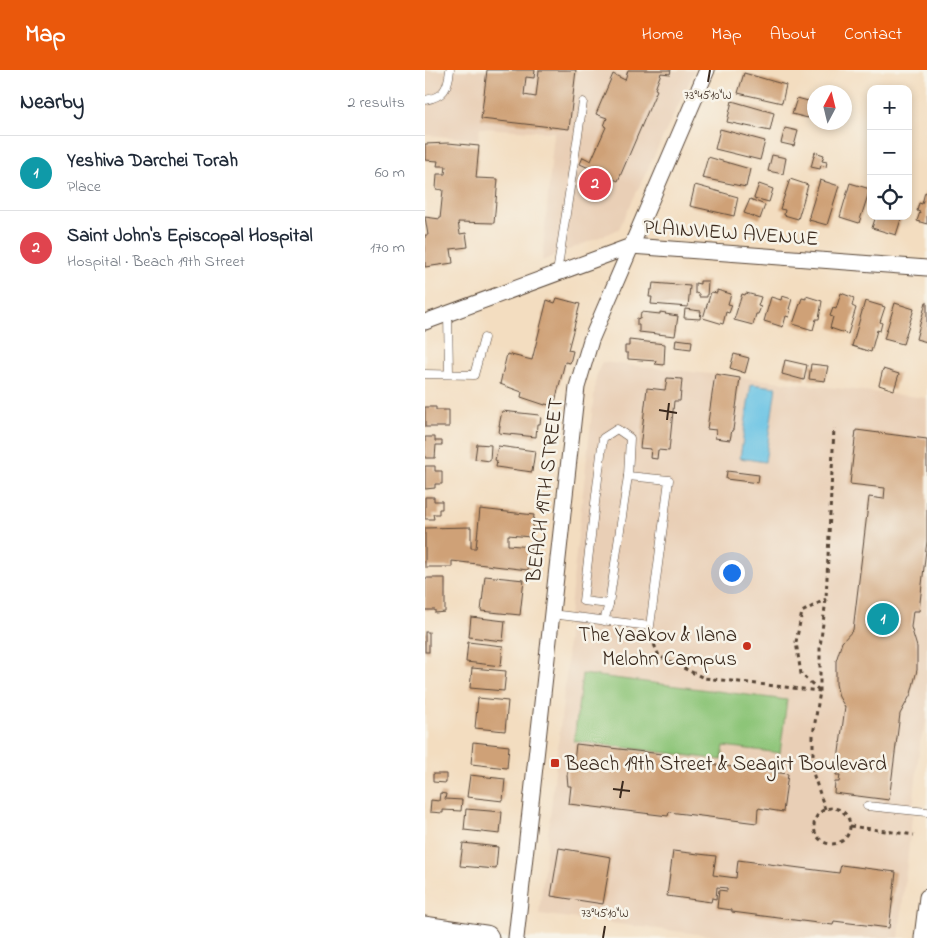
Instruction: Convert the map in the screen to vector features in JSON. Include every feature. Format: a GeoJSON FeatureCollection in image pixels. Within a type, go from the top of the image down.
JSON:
{"type":"FeatureCollection","features":[{"type":"Feature","properties":{"kind":"main road"},"geometry":{"type":"LineString","coordinates":[[425,929],[486,938]]}},
{"type":"Feature","properties":{"kind":"street","name":"BEACH 19TH STREET"},"geometry":{"type":"LineString","coordinates":[[516,938],[577,387],[591,340],[707,70]]}},
{"type":"Feature","properties":{"kind":"street","name":"PLAINVIEW AVENUE"},"geometry":{"type":"LineString","coordinates":[[425,322],[631,246],[927,268]]}},
{"type":"Feature","properties":{"kind":"street"},"geometry":{"type":"LineString","coordinates":[[922,938],[927,897]]}},
{"type":"Feature","properties":{"kind":"lane"},"geometry":{"type":"LineString","coordinates":[[425,100],[436,98],[442,94],[449,82],[450,70]]}},
{"type":"Feature","properties":{"kind":"lane"},"geometry":{"type":"LineString","coordinates":[[557,273],[583,102]]}},
{"type":"Feature","properties":{"kind":"lane"},"geometry":{"type":"LineString","coordinates":[[448,314],[449,373]]}},
{"type":"Feature","properties":{"kind":"lane"},"geometry":{"type":"LineString","coordinates":[[425,374],[473,375],[484,338]]}},
{"type":"Feature","properties":{"kind":"lane"},"geometry":{"type":"LineString","coordinates":[[605,621],[609,604],[628,476],[630,438],[617,429],[603,438],[583,601],[609,604]]}},
{"type":"Feature","properties":{"kind":"lane"},"geometry":{"type":"LineString","coordinates":[[551,614],[650,626],[669,480],[628,476]]}},
{"type":"Feature","properties":{"kind":"lane"},"geometry":{"type":"LineString","coordinates":[[867,806],[927,812]]}},
{"type":"Feature","properties":{"kind":"path"},"geometry":{"type":"LineString","coordinates":[[825,809],[813,773],[813,735],[820,691],[819,647],[826,599],[834,428]]}},
{"type":"Feature","properties":{"kind":"path"},"geometry":{"type":"LineString","coordinates":[[820,691],[801,674],[795,642],[802,612],[826,599]]}},
{"type":"Feature","properties":{"kind":"path"},"geometry":{"type":"LineString","coordinates":[[650,626],[652,640],[659,656],[704,678],[820,691]]}},
{"type":"Feature","properties":{"kind":"path"},"geometry":{"type":"LineString","coordinates":[[836,808],[842,810],[847,815],[850,826],[846,838],[841,842],[829,843],[818,837],[814,826],[817,816],[825,809],[836,808]]}},
{"type":"Feature","properties":{"kind":"path"},"geometry":{"type":"LineString","coordinates":[[850,826],[914,835]]}},
{"type":"Feature","properties":{"kind":"shaded area"},"geometry":{"type":"Polygon","coordinates":[[[425,70],[695,70],[619,229],[542,261],[554,132],[480,128],[478,139],[425,135],[425,70]]]}},
{"type":"Feature","properties":{"kind":"shaded area","name":"The Yaakov & Ilana Melohn Campus"},"geometry":{"type":"Polygon","coordinates":[[[602,362],[927,398],[927,720],[920,742],[899,938],[730,938],[539,914],[567,666],[568,625],[596,377],[602,362]]]}},
{"type":"Feature","properties":{"kind":"green space"},"geometry":{"type":"Polygon","coordinates":[[[582,674],[787,700],[780,753],[724,746],[722,760],[574,741],[582,674]]]}},
{"type":"Feature","properties":{"kind":"water"},"geometry":{"type":"Polygon","coordinates":[[[751,384],[776,387],[765,462],[740,458],[751,384]]]}},
{"type":"Feature","properties":{"kind":"building"},"geometry":{"type":"Polygon","coordinates":[[[487,70],[535,70],[534,78],[526,77],[524,95],[536,97],[539,70],[576,70],[569,129],[481,119],[487,70]]]}},
{"type":"Feature","properties":{"kind":"building"},"geometry":{"type":"Polygon","coordinates":[[[628,70],[671,70],[670,74],[661,73],[655,89],[657,90],[618,181],[580,164],[583,157],[591,161],[606,127],[604,126],[607,118],[596,114],[613,74],[625,80],[628,70]]]}},
{"type":"Feature","properties":{"kind":"building"},"geometry":{"type":"Polygon","coordinates":[[[744,73],[786,85],[782,103],[738,93],[744,73]]]}},
{"type":"Feature","properties":{"kind":"building"},"geometry":{"type":"Polygon","coordinates":[[[797,98],[807,101],[807,118],[792,114],[797,98]]]}},
{"type":"Feature","properties":{"kind":"building"},"geometry":{"type":"Polygon","coordinates":[[[732,101],[774,113],[770,131],[727,122],[732,101]]]}},
{"type":"Feature","properties":{"kind":"building"},"geometry":{"type":"Polygon","coordinates":[[[785,128],[798,131],[794,146],[781,143],[785,128]]]}},
{"type":"Feature","properties":{"kind":"building"},"geometry":{"type":"Polygon","coordinates":[[[720,129],[765,141],[760,160],[715,149],[720,129]]]}},
{"type":"Feature","properties":{"kind":"building"},"geometry":{"type":"Polygon","coordinates":[[[448,143],[479,146],[476,178],[498,179],[494,223],[458,222],[460,234],[466,233],[468,247],[451,249],[453,263],[425,267],[425,235],[428,235],[425,217],[440,219],[443,190],[436,189],[437,174],[445,174],[446,166],[437,166],[438,161],[425,160],[425,144],[448,143]]]}},
{"type":"Feature","properties":{"kind":"building"},"geometry":{"type":"Polygon","coordinates":[[[815,152],[824,155],[822,161],[827,162],[826,167],[821,165],[820,169],[811,167],[815,152]]]}},
{"type":"Feature","properties":{"kind":"building"},"geometry":{"type":"Polygon","coordinates":[[[772,155],[786,158],[783,174],[768,171],[772,155]]]}},
{"type":"Feature","properties":{"kind":"building"},"geometry":{"type":"Polygon","coordinates":[[[708,157],[750,169],[746,187],[702,178],[708,157]]]}},
{"type":"Feature","properties":{"kind":"building"},"geometry":{"type":"Polygon","coordinates":[[[790,179],[808,185],[798,219],[784,215],[785,210],[780,209],[790,179]]]}},
{"type":"Feature","properties":{"kind":"building"},"geometry":{"type":"Polygon","coordinates":[[[820,180],[839,186],[827,225],[809,220],[820,180]]]}},
{"type":"Feature","properties":{"kind":"building"},"geometry":{"type":"Polygon","coordinates":[[[850,183],[867,188],[867,198],[859,223],[840,217],[850,183]]]}},
{"type":"Feature","properties":{"kind":"building"},"geometry":{"type":"Polygon","coordinates":[[[759,184],[773,189],[769,202],[754,198],[759,184]]]}},
{"type":"Feature","properties":{"kind":"building"},"geometry":{"type":"Polygon","coordinates":[[[695,185],[738,197],[734,216],[690,206],[695,185]]]}},
{"type":"Feature","properties":{"kind":"building"},"geometry":{"type":"Polygon","coordinates":[[[925,192],[927,193],[927,224],[917,221],[920,212],[917,211],[919,203],[922,204],[925,192]]]}},
{"type":"Feature","properties":{"kind":"building"},"geometry":{"type":"Polygon","coordinates":[[[750,199],[765,205],[760,219],[744,213],[750,199]]]}},
{"type":"Feature","properties":{"kind":"building"},"geometry":{"type":"Polygon","coordinates":[[[875,220],[901,220],[896,235],[872,228],[875,220]]]}},
{"type":"Feature","properties":{"kind":"building"},"geometry":{"type":"Polygon","coordinates":[[[700,281],[708,281],[707,297],[699,297],[699,294],[695,293],[695,283],[700,284],[700,281]]]}},
{"type":"Feature","properties":{"kind":"building"},"geometry":{"type":"Polygon","coordinates":[[[653,283],[690,286],[688,307],[651,304],[652,297],[649,297],[653,283]]]}},
{"type":"Feature","properties":{"kind":"building"},"geometry":{"type":"Polygon","coordinates":[[[717,290],[731,294],[728,304],[732,305],[729,313],[726,312],[723,324],[703,318],[711,292],[717,293],[717,290]]]}},
{"type":"Feature","properties":{"kind":"building"},"geometry":{"type":"Polygon","coordinates":[[[746,293],[761,297],[758,306],[761,307],[758,314],[756,314],[753,325],[734,320],[742,294],[745,295],[746,293]]]}},
{"type":"Feature","properties":{"kind":"building"},"geometry":{"type":"Polygon","coordinates":[[[841,293],[854,298],[852,306],[856,308],[848,334],[830,328],[833,317],[830,316],[833,308],[836,309],[841,293]]]}},
{"type":"Feature","properties":{"kind":"building"},"geometry":{"type":"Polygon","coordinates":[[[782,296],[792,299],[789,317],[786,316],[783,327],[764,321],[771,297],[781,300],[782,296]]]}},
{"type":"Feature","properties":{"kind":"building"},"geometry":{"type":"Polygon","coordinates":[[[806,296],[822,301],[819,319],[816,319],[813,330],[793,324],[802,298],[806,299],[806,296]]]}},
{"type":"Feature","properties":{"kind":"building"},"geometry":{"type":"Polygon","coordinates":[[[557,298],[580,304],[568,350],[573,351],[570,363],[565,362],[554,406],[521,397],[522,392],[500,384],[507,354],[532,360],[547,300],[555,303],[557,298]]]}},
{"type":"Feature","properties":{"kind":"building"},"geometry":{"type":"Polygon","coordinates":[[[865,301],[885,307],[880,322],[882,323],[880,331],[877,330],[871,352],[852,346],[865,301]]]}},
{"type":"Feature","properties":{"kind":"building"},"geometry":{"type":"Polygon","coordinates":[[[927,302],[927,342],[916,339],[927,302]]]}},
{"type":"Feature","properties":{"kind":"building"},"geometry":{"type":"Polygon","coordinates":[[[895,303],[914,309],[903,344],[884,339],[895,303]]]}},
{"type":"Feature","properties":{"kind":"building"},"geometry":{"type":"Polygon","coordinates":[[[685,309],[701,311],[700,319],[684,318],[685,309]]]}},
{"type":"Feature","properties":{"kind":"building"},"geometry":{"type":"Polygon","coordinates":[[[641,312],[660,314],[660,312],[678,316],[675,336],[639,332],[637,318],[640,319],[641,312]]]}},
{"type":"Feature","properties":{"kind":"building"},"geometry":{"type":"Polygon","coordinates":[[[676,339],[692,341],[691,349],[675,347],[676,339]]]}},
{"type":"Feature","properties":{"kind":"building"},"geometry":{"type":"Polygon","coordinates":[[[629,340],[665,344],[664,365],[655,364],[656,361],[628,359],[628,353],[625,353],[625,346],[629,346],[629,340]]]}},
{"type":"Feature","properties":{"kind":"building"},"geometry":{"type":"Polygon","coordinates":[[[734,354],[749,358],[745,373],[730,368],[734,354]]]}},
{"type":"Feature","properties":{"kind":"building"},"geometry":{"type":"Polygon","coordinates":[[[785,360],[807,365],[804,380],[782,374],[785,360]]]}},
{"type":"Feature","properties":{"kind":"building"},"geometry":{"type":"Polygon","coordinates":[[[811,364],[828,366],[825,381],[809,379],[811,364]]]}},
{"type":"Feature","properties":{"kind":"building"},"geometry":{"type":"Polygon","coordinates":[[[883,369],[899,374],[894,390],[879,385],[883,369]]]}},
{"type":"Feature","properties":{"kind":"building"},"geometry":{"type":"Polygon","coordinates":[[[715,374],[740,378],[730,440],[715,438],[716,430],[707,429],[715,374]]]}},
{"type":"Feature","properties":{"kind":"building"},"geometry":{"type":"Polygon","coordinates":[[[667,378],[682,379],[680,401],[674,401],[669,451],[658,450],[657,459],[650,458],[651,449],[640,448],[647,388],[665,390],[667,378]]]}},
{"type":"Feature","properties":{"kind":"building"},"geometry":{"type":"Polygon","coordinates":[[[425,407],[436,407],[436,410],[449,410],[449,427],[425,427],[425,407]]]}},
{"type":"Feature","properties":{"kind":"building"},"geometry":{"type":"Polygon","coordinates":[[[502,411],[539,415],[541,417],[540,424],[537,424],[536,437],[499,433],[502,411]]]}},
{"type":"Feature","properties":{"kind":"building"},"geometry":{"type":"Polygon","coordinates":[[[856,430],[927,439],[927,541],[919,611],[913,611],[911,627],[917,647],[917,670],[911,694],[900,714],[889,800],[834,793],[835,782],[839,782],[840,775],[836,775],[845,707],[839,697],[836,684],[836,661],[842,642],[853,630],[869,497],[884,499],[885,488],[850,484],[856,430]]]}},
{"type":"Feature","properties":{"kind":"building"},"geometry":{"type":"Polygon","coordinates":[[[425,437],[435,437],[435,441],[442,441],[442,445],[436,445],[435,458],[425,458],[425,437]]]}},
{"type":"Feature","properties":{"kind":"building"},"geometry":{"type":"Polygon","coordinates":[[[477,444],[491,445],[490,461],[475,459],[477,444]]]}},
{"type":"Feature","properties":{"kind":"building"},"geometry":{"type":"Polygon","coordinates":[[[498,446],[535,451],[532,472],[496,467],[497,461],[495,460],[498,446]]]}},
{"type":"Feature","properties":{"kind":"building"},"geometry":{"type":"Polygon","coordinates":[[[425,466],[435,466],[435,471],[442,471],[442,484],[435,484],[435,488],[425,489],[425,466]]]}},
{"type":"Feature","properties":{"kind":"building"},"geometry":{"type":"Polygon","coordinates":[[[727,471],[759,475],[758,483],[726,479],[727,471]]]}},
{"type":"Feature","properties":{"kind":"building"},"geometry":{"type":"Polygon","coordinates":[[[425,497],[434,497],[434,501],[442,501],[442,509],[439,509],[439,514],[433,514],[434,519],[425,519],[425,497]]]}},
{"type":"Feature","properties":{"kind":"building"},"geometry":{"type":"Polygon","coordinates":[[[480,509],[534,515],[531,537],[508,535],[508,545],[531,547],[528,570],[452,561],[452,567],[425,567],[425,528],[471,527],[471,548],[476,548],[480,509]]]}},
{"type":"Feature","properties":{"kind":"building"},"geometry":{"type":"Polygon","coordinates":[[[485,576],[524,580],[520,615],[481,611],[485,576]]]}},
{"type":"Feature","properties":{"kind":"building"},"geometry":{"type":"Polygon","coordinates":[[[425,578],[445,578],[445,612],[435,613],[435,610],[425,610],[425,578]]]}},
{"type":"Feature","properties":{"kind":"building"},"geometry":{"type":"Polygon","coordinates":[[[471,617],[505,621],[503,641],[469,637],[471,617]]]}},
{"type":"Feature","properties":{"kind":"building"},"geometry":{"type":"Polygon","coordinates":[[[425,632],[429,632],[429,652],[425,652],[425,632]]]}},
{"type":"Feature","properties":{"kind":"building"},"geometry":{"type":"Polygon","coordinates":[[[468,642],[503,646],[501,666],[466,662],[468,642]]]}},
{"type":"Feature","properties":{"kind":"building"},"geometry":{"type":"Polygon","coordinates":[[[472,668],[506,671],[504,691],[470,688],[472,668]]]}},
{"type":"Feature","properties":{"kind":"building"},"geometry":{"type":"Polygon","coordinates":[[[478,698],[508,701],[505,731],[475,728],[478,698]]]}},
{"type":"Feature","properties":{"kind":"building"},"geometry":{"type":"Polygon","coordinates":[[[473,742],[509,746],[507,768],[471,764],[473,742]]]}},
{"type":"Feature","properties":{"kind":"building"},"geometry":{"type":"Polygon","coordinates":[[[576,744],[662,754],[662,758],[788,774],[783,812],[758,808],[757,823],[669,812],[668,816],[569,804],[571,786],[568,786],[567,775],[571,761],[574,761],[576,744]]]}},
{"type":"Feature","properties":{"kind":"building"},"geometry":{"type":"Polygon","coordinates":[[[433,774],[446,774],[446,783],[433,782],[433,774]]]}},
{"type":"Feature","properties":{"kind":"building"},"geometry":{"type":"Polygon","coordinates":[[[470,775],[505,779],[503,801],[467,797],[470,775]]]}},
{"type":"Feature","properties":{"kind":"building"},"geometry":{"type":"Polygon","coordinates":[[[440,793],[446,794],[445,799],[462,800],[461,811],[443,810],[443,813],[430,812],[431,800],[439,801],[440,793]]]}},
{"type":"Feature","properties":{"kind":"building"},"geometry":{"type":"Polygon","coordinates":[[[466,809],[502,812],[500,834],[464,830],[466,809]]]}},
{"type":"Feature","properties":{"kind":"building"},"geometry":{"type":"Polygon","coordinates":[[[463,843],[498,847],[496,869],[460,866],[463,843]]]}},
{"type":"Feature","properties":{"kind":"building"},"geometry":{"type":"Polygon","coordinates":[[[559,848],[611,857],[603,904],[551,896],[559,848]]]}},
{"type":"Feature","properties":{"kind":"building"},"geometry":{"type":"Polygon","coordinates":[[[673,851],[716,856],[713,875],[736,878],[738,860],[839,873],[841,865],[896,872],[889,928],[834,921],[833,925],[732,912],[732,910],[717,908],[719,890],[727,891],[727,888],[717,887],[716,899],[712,898],[711,902],[667,896],[673,851]]]}},
{"type":"Feature","properties":{"kind":"place","name":"Saint John's Episcopal Hospital"},"geometry":{"type":"Point","coordinates":[595,184]}},
{"type":"Feature","properties":{"kind":"place","name":"Yeshiva Darchei Torah"},"geometry":{"type":"Point","coordinates":[883,619]}},
{"type":"Feature","properties":{"kind":"place","name":"The Yaakov & Ilana Melohn Campus"},"geometry":{"type":"Point","coordinates":[747,646]}},
{"type":"Feature","properties":{"kind":"place","name":"Beach 19th Street & Seagirt Boulevard"},"geometry":{"type":"Point","coordinates":[555,763]}}]}
